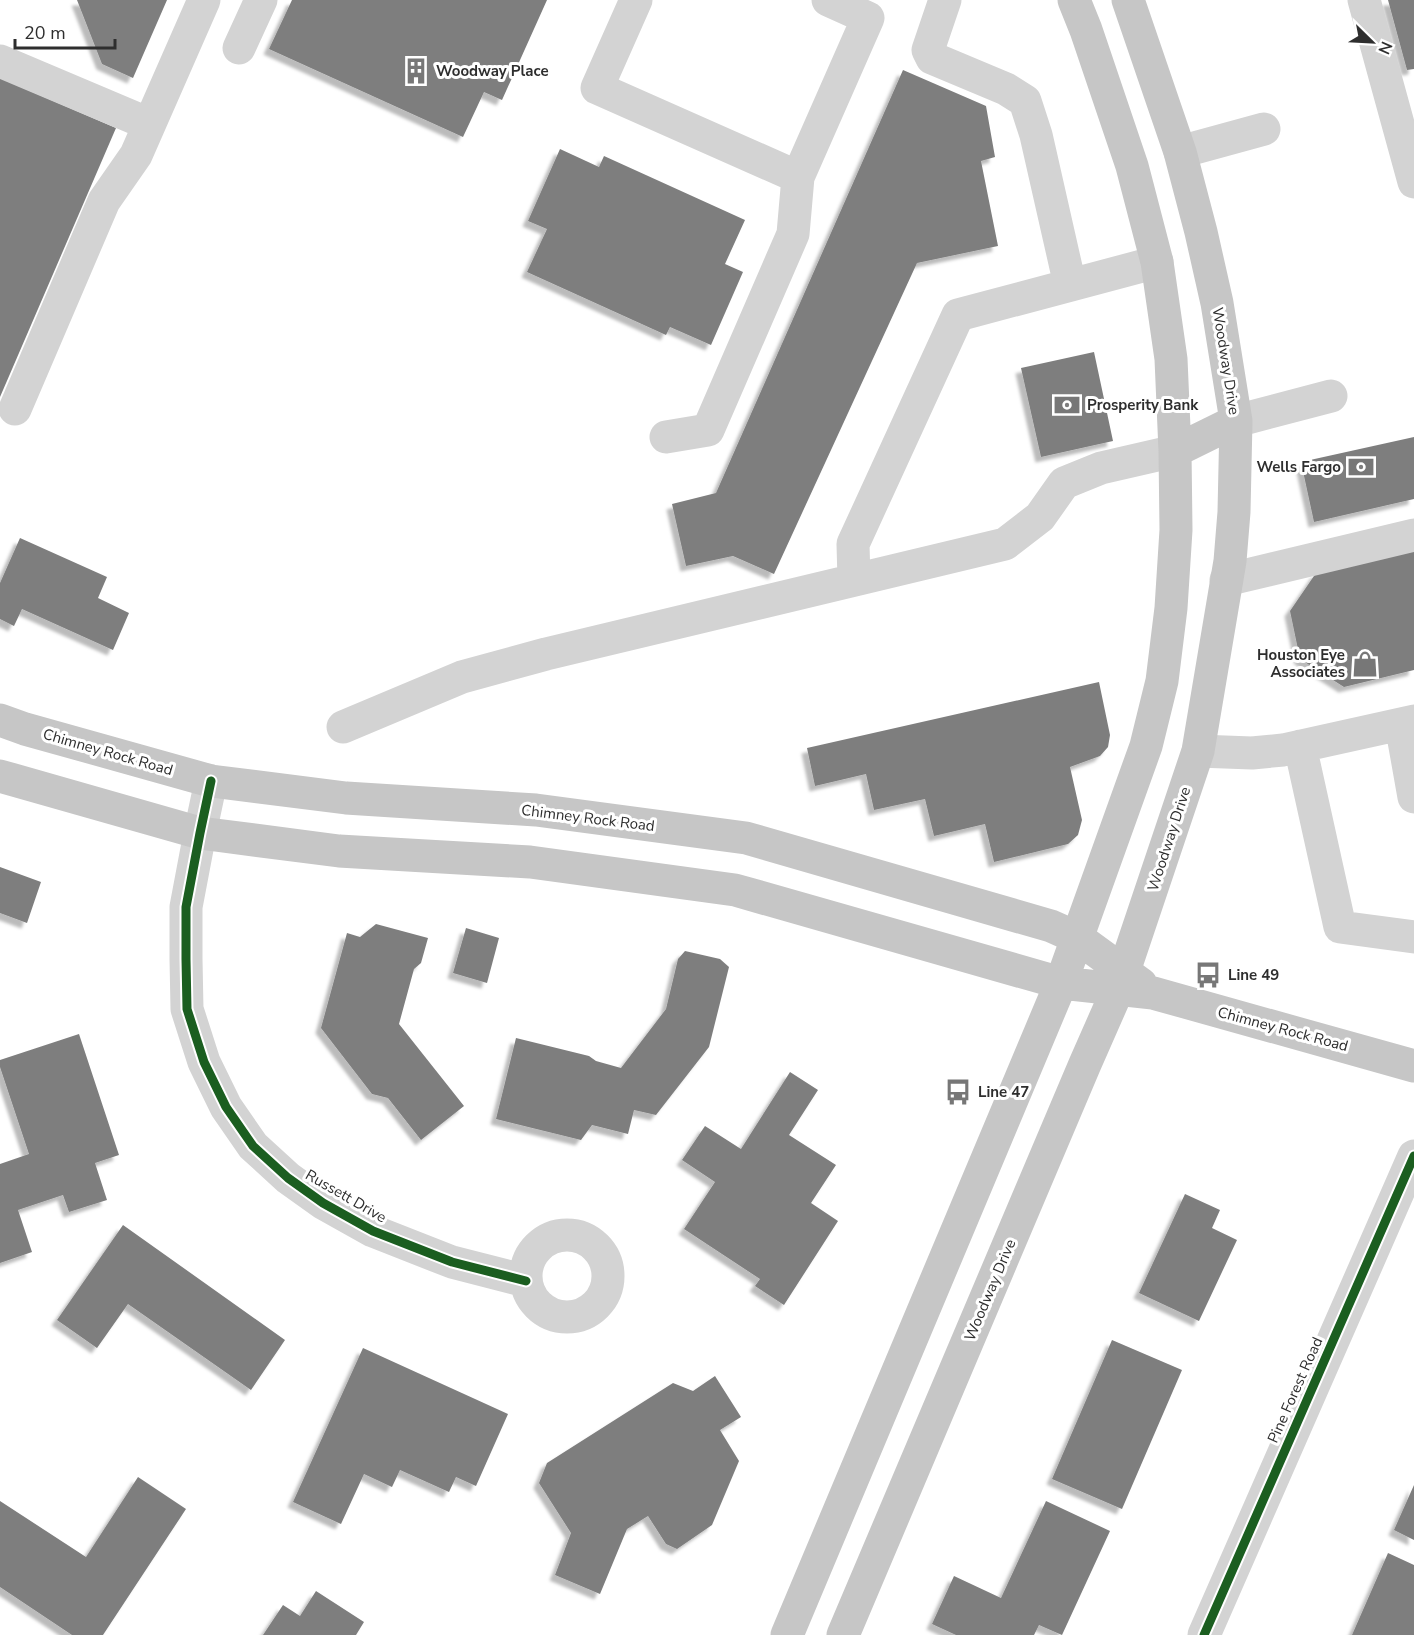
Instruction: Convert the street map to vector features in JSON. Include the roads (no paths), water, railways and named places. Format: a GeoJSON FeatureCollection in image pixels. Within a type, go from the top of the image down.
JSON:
{"type":"FeatureCollection","features":[{"type":"Feature","properties":{"kind":"main road"},"geometry":{"type":"LineString","coordinates":[[787,1635],[1061,983],[1146,746],[1162,681],[1171,608],[1176,530],[1171,359],[1157,262],[1132,166],[1074,0]]}},
{"type":"Feature","properties":{"kind":"main road","name":"Woodway Drive"},"geometry":{"type":"LineString","coordinates":[[843,1635],[1121,980],[1198,751],[1230,561],[1234,513],[1236,421],[1217,303],[1201,232],[1180,152],[1128,0]]}},
{"type":"Feature","properties":{"kind":"main road"},"geometry":{"type":"LineString","coordinates":[[1175,450],[1236,421]]}},
{"type":"Feature","properties":{"kind":"main road","name":"Chimney Rock Road"},"geometry":{"type":"LineString","coordinates":[[0,720],[211,781],[346,798],[536,810],[746,838],[1051,926],[1078,938],[1121,980],[1152,993],[1414,1066]]}},
{"type":"Feature","properties":{"kind":"main road","name":"Chimney Rock Road"},"geometry":{"type":"LineString","coordinates":[[0,776],[200,833],[339,851],[530,862],[735,890],[1061,983],[1121,980]]}},
{"type":"Feature","properties":{"kind":"main road"},"geometry":{"type":"LineString","coordinates":[[843,1502],[891,1522]]}},
{"type":"Feature","properties":{"kind":"street"},"geometry":{"type":"LineString","coordinates":[[15,410],[104,201],[136,155],[204,0]]}},
{"type":"Feature","properties":{"kind":"street"},"geometry":{"type":"LineString","coordinates":[[239,48],[261,0]]}},
{"type":"Feature","properties":{"kind":"street"},"geometry":{"type":"LineString","coordinates":[[636,0],[597,88],[798,177]]}},
{"type":"Feature","properties":{"kind":"street"},"geometry":{"type":"LineString","coordinates":[[666,437],[708,430],[793,234],[798,177],[868,18],[828,0]]}},
{"type":"Feature","properties":{"kind":"street"},"geometry":{"type":"LineString","coordinates":[[945,0],[927,50],[932,58],[1006,89],[1025,101],[1036,135],[1070,285]]}},
{"type":"Feature","properties":{"kind":"street"},"geometry":{"type":"LineString","coordinates":[[1364,0],[1414,182]]}},
{"type":"Feature","properties":{"kind":"street"},"geometry":{"type":"LineString","coordinates":[[0,61],[149,124]]}},
{"type":"Feature","properties":{"kind":"street"},"geometry":{"type":"LineString","coordinates":[[1180,152],[1264,129]]}},
{"type":"Feature","properties":{"kind":"street"},"geometry":{"type":"LineString","coordinates":[[854,580],[853,544],[958,315],[1157,262]]}},
{"type":"Feature","properties":{"kind":"street"},"geometry":{"type":"LineString","coordinates":[[1236,421],[1331,396]]}},
{"type":"Feature","properties":{"kind":"street"},"geometry":{"type":"LineString","coordinates":[[343,727],[462,677],[546,654],[1005,544],[1040,517],[1064,483],[1101,468],[1175,450]]}},
{"type":"Feature","properties":{"kind":"street"},"geometry":{"type":"LineString","coordinates":[[1226,580],[1414,535]]}},
{"type":"Feature","properties":{"kind":"street"},"geometry":{"type":"LineString","coordinates":[[1198,751],[1252,753],[1283,750],[1407,723],[1414,797]]}},
{"type":"Feature","properties":{"kind":"street"},"geometry":{"type":"LineString","coordinates":[[1300,746],[1340,927],[1414,937]]}},
{"type":"Feature","properties":{"kind":"street","name":"Russett Drive"},"geometry":{"type":"LineString","coordinates":[[211,781],[186,907],[187,1009],[204,1062],[226,1107],[253,1146],[288,1178],[322,1203],[373,1231],[452,1262],[526,1281]]}},
{"type":"Feature","properties":{"kind":"street","name":"Pine Forest Road"},"geometry":{"type":"LineString","coordinates":[[1204,1635],[1414,1156]]}},
{"type":"Feature","properties":{"kind":"place","name":"Woodway Place"},"geometry":{"type":"Point","coordinates":[416,71]}},
{"type":"Feature","properties":{"kind":"place","name":"Prosperity Bank"},"geometry":{"type":"Point","coordinates":[1067,405]}},
{"type":"Feature","properties":{"kind":"place","name":"Wells Fargo"},"geometry":{"type":"Point","coordinates":[1361,467]}},
{"type":"Feature","properties":{"kind":"place","name":"Houston Eye Associates"},"geometry":{"type":"Point","coordinates":[1365,664]}},
{"type":"Feature","properties":{"kind":"place","name":"Line 49"},"geometry":{"type":"Point","coordinates":[1208,975]}},
{"type":"Feature","properties":{"kind":"place","name":"Line 47"},"geometry":{"type":"Point","coordinates":[958,1092]}}]}
